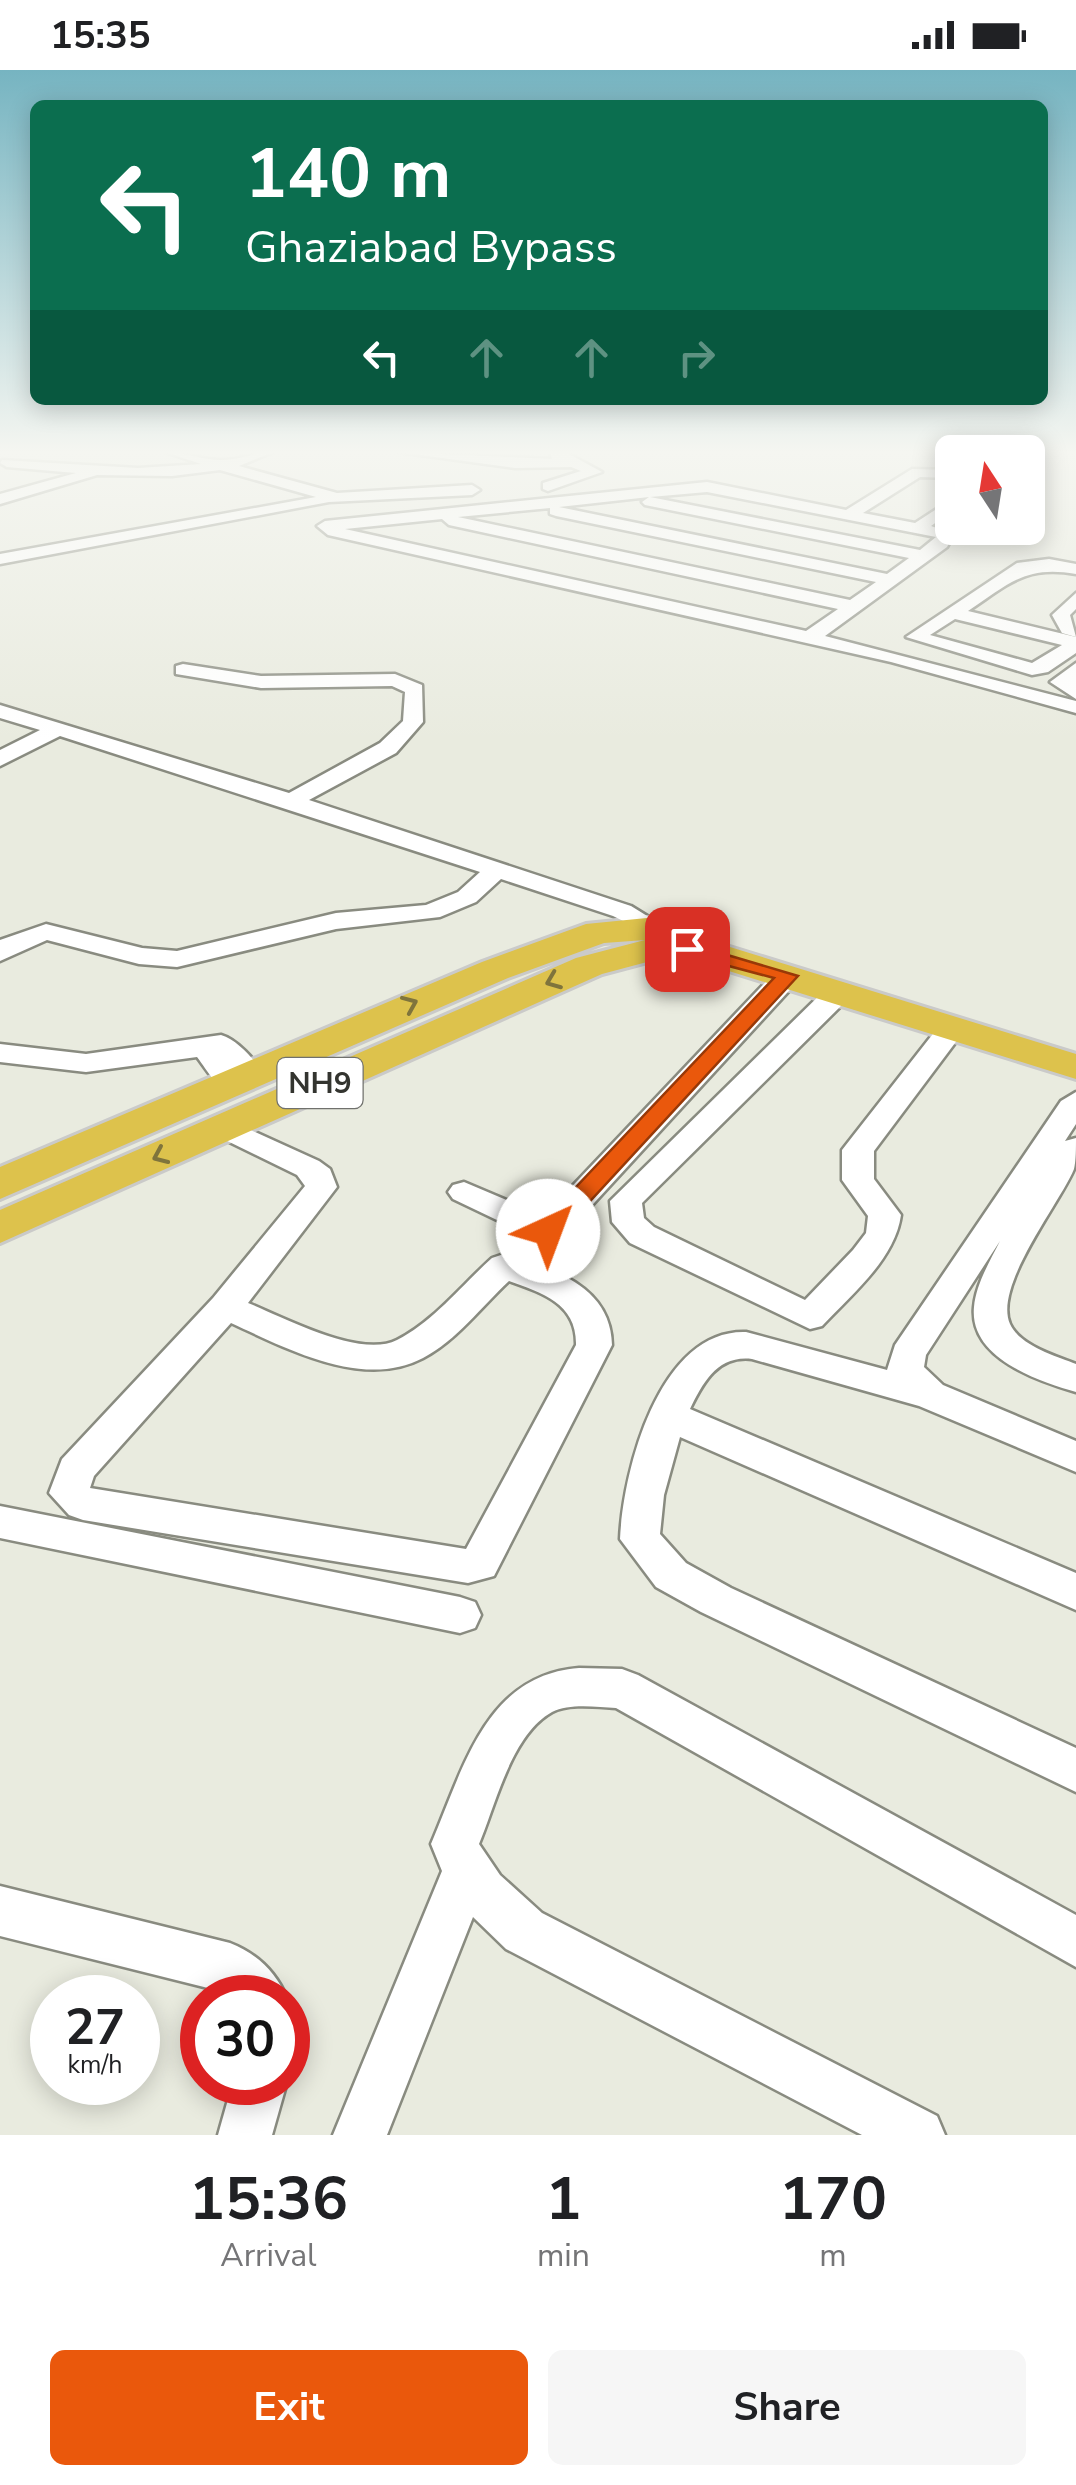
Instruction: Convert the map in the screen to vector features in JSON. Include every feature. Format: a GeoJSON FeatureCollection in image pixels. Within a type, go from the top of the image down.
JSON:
{"type":"FeatureCollection","features":[{"type":"Feature","properties":{"kind":"highway","name":"NH9"},"geometry":{"type":"LineString","coordinates":[[0,1228],[224,1127],[314,1066],[599,932],[652,927],[763,947],[1076,1045]]}},
{"type":"Feature","properties":{"kind":"highway","name":"NH9"},"geometry":{"type":"LineString","coordinates":[[370,1041],[645,950],[704,951],[1076,1067]]}},
{"type":"Feature","properties":{"kind":"highway","name":"NH9"},"geometry":{"type":"LineString","coordinates":[[0,1184],[241,1078],[314,1066]]}},
{"type":"Feature","properties":{"kind":"street"},"geometry":{"type":"LineString","coordinates":[[0,558],[53,548]]}},
{"type":"Feature","properties":{"kind":"street"},"geometry":{"type":"LineString","coordinates":[[414,548],[895,657],[1076,707]]}},
{"type":"Feature","properties":{"kind":"street"},"geometry":{"type":"LineString","coordinates":[[582,548],[851,606]]}},
{"type":"Feature","properties":{"kind":"street"},"geometry":{"type":"LineString","coordinates":[[734,548],[888,580]]}},
{"type":"Feature","properties":{"kind":"street"},"geometry":{"type":"LineString","coordinates":[[883,548],[922,556]]}},
{"type":"Feature","properties":{"kind":"street"},"geometry":{"type":"LineString","coordinates":[[808,639],[932,548]]}},
{"type":"Feature","properties":{"kind":"street"},"geometry":{"type":"LineString","coordinates":[[1074,637],[1041,668],[1032,669],[915,637],[1029,565],[1076,569]]}},
{"type":"Feature","properties":{"kind":"street"},"geometry":{"type":"LineString","coordinates":[[1074,637],[1061,615],[1076,598]]}},
{"type":"Feature","properties":{"kind":"street"},"geometry":{"type":"LineString","coordinates":[[956,609],[1074,637]]}},
{"type":"Feature","properties":{"kind":"street"},"geometry":{"type":"LineString","coordinates":[[1076,669],[1060,682],[1076,693]]}},
{"type":"Feature","properties":{"kind":"street"},"geometry":{"type":"LineString","coordinates":[[183,670],[262,682],[395,680],[414,689],[413,722],[388,748],[291,802]]}},
{"type":"Feature","properties":{"kind":"street"},"geometry":{"type":"LineString","coordinates":[[0,712],[291,802],[622,912],[652,927]]}},
{"type":"Feature","properties":{"kind":"street"},"geometry":{"type":"LineString","coordinates":[[0,759],[58,728]]}},
{"type":"Feature","properties":{"kind":"street"},"geometry":{"type":"LineString","coordinates":[[0,953],[16,940],[46,932],[96,941],[139,956],[177,959],[336,922],[431,912],[467,896],[496,870]]}},
{"type":"Feature","properties":{"kind":"street"},"geometry":{"type":"LineString","coordinates":[[464,1192],[548,1231],[788,976]]}},
{"type":"Feature","properties":{"kind":"street"},"geometry":{"type":"LineString","coordinates":[[839,992],[626,1201],[628,1222],[642,1235],[810,1317],[882,1234],[885,1215],[858,1180],[858,1150],[953,1028]]}},
{"type":"Feature","properties":{"kind":"street"},"geometry":{"type":"LineString","coordinates":[[0,1053],[86,1063],[204,1048],[241,1078]]}},
{"type":"Feature","properties":{"kind":"street"},"geometry":{"type":"LineString","coordinates":[[930,1395],[905,1370],[908,1354],[1076,1101]]}},
{"type":"Feature","properties":{"kind":"street"},"geometry":{"type":"LineString","coordinates":[[224,1127],[308,1168],[320,1176],[321,1188],[314,1202],[225,1307],[76,1470],[68,1484],[74,1499],[83,1504],[468,1566],[479,1564],[594,1345],[597,1327],[592,1312],[560,1287],[504,1266],[408,1351],[382,1357],[325,1346],[225,1307]]}},
{"type":"Feature","properties":{"kind":"street"},"geometry":{"type":"LineString","coordinates":[[1076,1148],[1045,1189],[994,1293],[990,1316],[997,1334],[1014,1350],[1076,1379]]}},
{"type":"Feature","properties":{"kind":"street"},"geometry":{"type":"LineString","coordinates":[[1076,1457],[930,1395],[738,1344],[704,1358],[692,1371],[644,1491],[639,1518],[640,1539],[671,1575],[1076,1771]]}},
{"type":"Feature","properties":{"kind":"street"},"geometry":{"type":"LineString","coordinates":[[671,1417],[1076,1592]]}},
{"type":"Feature","properties":{"kind":"street"},"geometry":{"type":"LineString","coordinates":[[0,1522],[460,1616]]}},
{"type":"Feature","properties":{"kind":"street"},"geometry":{"type":"LineString","coordinates":[[918,2135],[524,1931],[466,1873],[455,1844],[515,1715],[540,1696],[579,1688],[622,1689],[1076,1942]]}},
{"type":"Feature","properties":{"kind":"street"},"geometry":{"type":"LineString","coordinates":[[360,2135],[466,1873]]}},
{"type":"Feature","properties":{"kind":"street"},"geometry":{"type":"LineString","coordinates":[[0,1910],[230,1968],[237,1975]]}},
{"type":"Feature","properties":{"kind":"street"},"geometry":{"type":"LineString","coordinates":[[245,2135],[253,2105]]}},
{"type":"Feature","properties":{"kind":"route"},"geometry":{"type":"LineString","coordinates":[[548,1231],[788,976],[687,949]]}}]}
